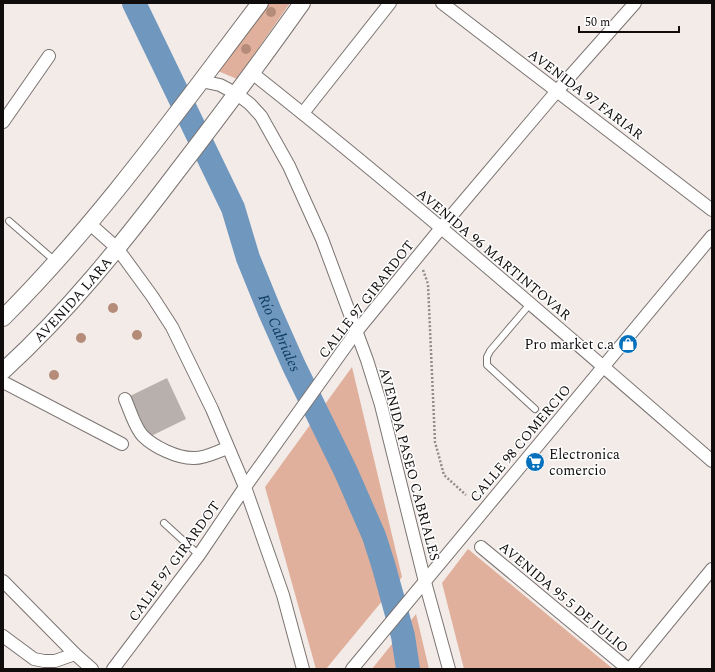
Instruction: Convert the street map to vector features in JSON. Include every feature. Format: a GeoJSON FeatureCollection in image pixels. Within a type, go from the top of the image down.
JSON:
{"type":"FeatureCollection","features":[{"type":"Feature","properties":{"kind":"street"},"geometry":{"type":"LineString","coordinates":[[3,318],[35,286],[110,200],[260,3]]}},
{"type":"Feature","properties":{"kind":"street"},"geometry":{"type":"LineString","coordinates":[[237,94],[302,3]]}},
{"type":"Feature","properties":{"kind":"street"},"geometry":{"type":"LineString","coordinates":[[303,113],[390,3]]}},
{"type":"Feature","properties":{"kind":"street","name":"AVENIDA 97 FARIAR"},"geometry":{"type":"LineString","coordinates":[[442,3],[712,210]]}},
{"type":"Feature","properties":{"kind":"street","name":"CALLE 97 GIRARDOT"},"geometry":{"type":"LineString","coordinates":[[113,669],[199,555],[245,487],[356,332],[418,255],[557,91],[636,3]]}},
{"type":"Feature","properties":{"kind":"street"},"geometry":{"type":"LineString","coordinates":[[3,122],[49,56]]}},
{"type":"Feature","properties":{"kind":"street","name":"AVENIDA 96 MARTINTOVAR"},"geometry":{"type":"LineString","coordinates":[[252,73],[303,113],[441,228],[712,461]]}},
{"type":"Feature","properties":{"kind":"street","name":"AVENIDA PASEO CABRIALES"},"geometry":{"type":"LineString","coordinates":[[197,87],[220,85],[237,94],[250,104],[261,116],[288,166],[322,239],[367,360],[381,405],[448,669]]}},
{"type":"Feature","properties":{"kind":"street","name":"AVENIDA LARA"},"geometry":{"type":"LineString","coordinates":[[3,371],[77,297],[138,223],[237,94]]}},
{"type":"Feature","properties":{"kind":"street"},"geometry":{"type":"LineString","coordinates":[[90,224],[117,248],[152,296],[172,328],[212,409],[245,487],[283,595],[303,669]]}},
{"type":"Feature","properties":{"kind":"street","name":"CALLE 98 COMERCIO"},"geometry":{"type":"LineString","coordinates":[[352,669],[712,236]]}},
{"type":"Feature","properties":{"kind":"street"},"geometry":{"type":"LineString","coordinates":[[3,382],[122,444]]}},
{"type":"Feature","properties":{"kind":"street"},"geometry":{"type":"LineString","coordinates":[[125,399],[134,421],[142,435],[177,456],[194,459],[228,448]]}},
{"type":"Feature","properties":{"kind":"street","name":"AVENIDA 95 5 DE JULIO"},"geometry":{"type":"LineString","coordinates":[[481,547],[629,669]]}},
{"type":"Feature","properties":{"kind":"street"},"geometry":{"type":"LineString","coordinates":[[629,669],[712,569]]}},
{"type":"Feature","properties":{"kind":"street"},"geometry":{"type":"LineString","coordinates":[[3,581],[75,654],[92,669]]}},
{"type":"Feature","properties":{"kind":"street"},"geometry":{"type":"LineString","coordinates":[[3,636],[34,659],[55,661],[75,654]]}},
{"type":"Feature","properties":{"kind":"lane"},"geometry":{"type":"LineString","coordinates":[[9,221],[56,262]]}},
{"type":"Feature","properties":{"kind":"lane"},"geometry":{"type":"LineString","coordinates":[[530,304],[490,351],[487,357],[487,365],[535,409]]}},
{"type":"Feature","properties":{"kind":"lane"},"geometry":{"type":"LineString","coordinates":[[164,523],[199,555]]}},
{"type":"Feature","properties":{"kind":"path"},"geometry":{"type":"LineString","coordinates":[[418,255],[428,284],[435,442],[444,475],[466,495]]}},
{"type":"Feature","properties":{"kind":"shaded area"},"geometry":{"type":"Polygon","coordinates":[[[268,3],[290,3],[237,79],[218,71],[268,3]]]}},
{"type":"Feature","properties":{"kind":"shaded area"},"geometry":{"type":"Polygon","coordinates":[[[352,367],[402,577],[326,669],[316,669],[265,487],[352,367]]]}},
{"type":"Feature","properties":{"kind":"shaded area"},"geometry":{"type":"Polygon","coordinates":[[[468,549],[613,669],[464,669],[442,583],[468,549]]]}},
{"type":"Feature","properties":{"kind":"shaded area"},"geometry":{"type":"Polygon","coordinates":[[[416,614],[429,669],[372,669],[416,614]]]}},
{"type":"Feature","properties":{"kind":"building"},"geometry":{"type":"Polygon","coordinates":[[[167,378],[186,419],[149,437],[130,396],[167,378]]]}},
{"type":"Feature","properties":{"kind":"waterway","name":"Río Cabriales"},"geometry":{"type":"LineString","coordinates":[[134,3],[233,208],[248,258],[270,312],[294,366],[346,472],[374,536],[403,636],[408,669]]}},
{"type":"Feature","properties":{"kind":"place","name":"Pro market c.a"},"geometry":{"type":"Point","coordinates":[628,344]}},
{"type":"Feature","properties":{"kind":"place","name":"Electronica comercio"},"geometry":{"type":"Point","coordinates":[535,462]}}]}
